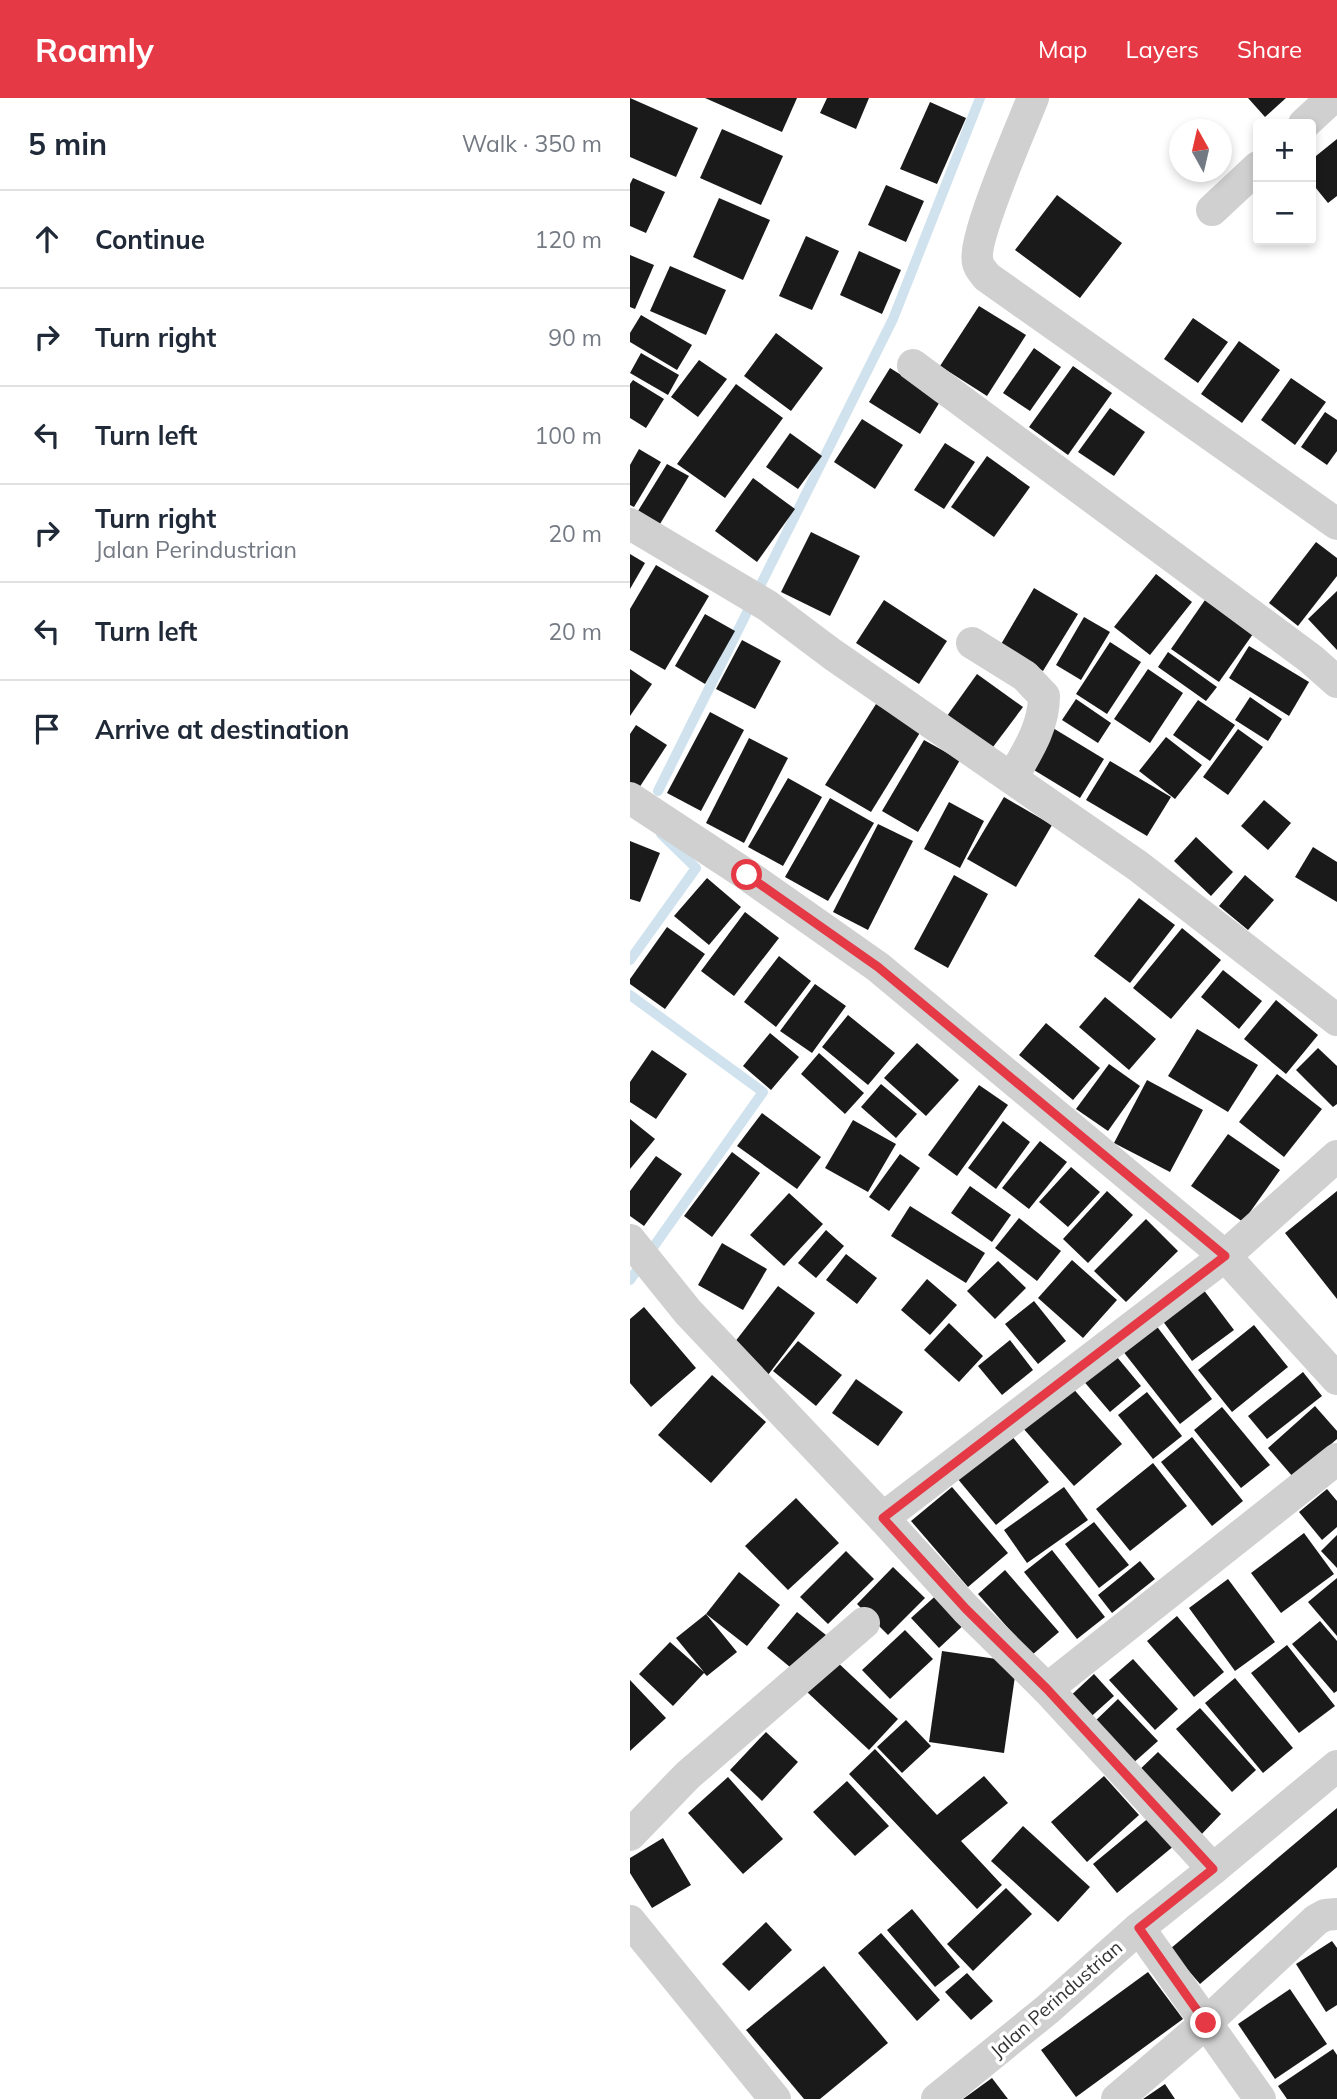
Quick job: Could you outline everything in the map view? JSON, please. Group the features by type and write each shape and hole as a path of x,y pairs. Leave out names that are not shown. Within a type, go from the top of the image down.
{"street":[{"path":"1032,98 991,202 977,250 978,263 987,277 1337,524"},
{"path":"1309,119 1332,98"},
{"path":"1212,210 1253,172"},
{"path":"913,365 1311,659 1337,682"},
{"path":"630,524 756,598 832,654 1138,866 1337,1020"},
{"path":"972,643 1025,676 1044,696 1044,710 1034,739 1012,778"},
{"path":"630,798 747,875 878,967 1225,1256 1337,1379"},
{"path":"883,1518 1225,1256 1337,1156"},
{"path":"632,1241 688,1312 966,1609 1047,1689 1213,1869"},
{"path":"1047,1689 1337,1458"},
{"path":"630,1835 688,1775 863,1623"},
{"name":"Jalan Perindustrian","path":"937,2099 1048,2009 1139,1928 1337,1766"},
{"path":"1117,2099 1206,2023 1316,1920 1325,1915 1337,1914"},
{"path":"630,1921 775,2099"},
{"path":"1139,1928 1260,2099"}],"building":[{"path":"630,98 698,128 676,177 630,157"},
{"path":"705,98 797,98 782,132"},
{"path":"827,98 869,98 856,129 820,113"},
{"path":"1248,98 1286,98 1265,117"},
{"path":"930,102 966,118 937,184 900,169"},
{"path":"722,129 783,156 761,205 700,178"},
{"path":"1337,139 1337,196 1328,203 1316,188 1316,156"},
{"path":"633,178 665,192 646,233 630,226 630,184"},
{"path":"886,185 924,201 906,242 868,225"},
{"path":"1057,195 1122,243 1080,298 1015,250"},
{"path":"719,198 770,220 743,280 693,257"},
{"path":"806,236 839,251 812,310 779,296"},
{"path":"859,251 901,270 882,314 840,295"},
{"path":"630,255 654,265 635,309 630,307"},
{"path":"670,266 726,290 706,335 650,311"},
{"path":"979,306 1026,335 987,396 940,366"},
{"path":"641,315 692,345 677,370 630,342 630,333"},
{"path":"1193,318 1228,342 1198,383 1164,359"},
{"path":"776,333 823,368 791,411 744,376"},
{"path":"1239,341 1280,370 1242,423 1201,394"},
{"path":"1034,348 1061,367 1030,411 1003,393"},
{"path":"641,353 679,375 668,395 630,373"},
{"path":"699,360 727,379 698,417 671,397"},
{"path":"1073,366 1112,393 1068,455 1029,427"},
{"path":"890,368 941,400 920,434 869,402"},
{"path":"1291,378 1326,402 1295,445 1261,420"},
{"path":"633,380 664,399 646,428 630,418 630,384"},
{"path":"736,384 783,418 725,498 677,464"},
{"path":"1110,408 1145,432 1114,476 1078,452"},
{"path":"1325,412 1337,420 1337,451 1327,465 1301,447"},
{"path":"862,419 903,445 875,489 834,462"},
{"path":"790,433 822,456 798,489 766,467"},
{"path":"945,443 975,462 944,509 914,490"},
{"path":"639,449 661,462 634,507 630,505 630,465"},
{"path":"987,456 1030,487 994,537 951,507"},
{"path":"667,464 689,476 660,524 638,511"},
{"path":"753,478 795,509 757,562 715,531"},
{"path":"811,532 860,556 830,616 781,592"},
{"path":"1316,542 1337,558 1337,576 1298,626 1269,603"},
{"path":"630,554 645,563 630,589"},
{"path":"656,565 709,596 665,670 630,650 630,609"},
{"path":"1156,574 1192,602 1150,655 1114,627"},
{"path":"1034,588 1078,614 1043,671 1000,646"},
{"path":"1337,591 1337,650 1308,619"},
{"path":"884,600 947,641 919,684 856,643"},
{"path":"1205,600 1253,634 1219,682 1171,649"},
{"path":"705,614 735,631 705,684 675,666"},
{"path":"1084,617 1110,632 1081,680 1056,665"},
{"path":"742,640 781,661 755,709 716,689"},
{"path":"1110,642 1141,662 1107,714 1076,694"},
{"path":"1249,646 1309,682 1289,716 1229,678"},
{"path":"1168,652 1217,687 1206,701 1158,667"},
{"path":"630,669 652,684 630,716"},
{"path":"1148,669 1183,693 1150,743 1114,719"},
{"path":"977,674 1023,707 987,755 942,723"},
{"path":"1250,697 1282,719 1268,741 1235,720"},
{"path":"1076,699 1111,723 1098,743 1062,720"},
{"path":"1198,700 1235,725 1210,761 1173,735"},
{"path":"876,704 921,731 871,812 825,785"},
{"path":"710,712 744,730 701,811 667,793"},
{"path":"636,725 667,745 639,788 630,782 630,734"},
{"path":"1048,725 1104,759 1080,798 1024,764"},
{"path":"1238,729 1263,747 1228,795 1203,777"},
{"path":"1166,737 1202,765 1175,799 1139,771"},
{"path":"749,738 788,758 744,843 706,823"},
{"path":"924,740 960,760 918,832 882,811"},
{"path":"1110,761 1171,797 1147,836 1086,800"},
{"path":"788,778 822,797 783,866 748,847"},
{"path":"1004,797 1052,825 1016,887 967,859"},
{"path":"830,798 874,823 828,901 785,877"},
{"path":"1264,800 1291,823 1268,850 1241,826"},
{"path":"949,802 984,821 960,868 924,849"},
{"path":"878,824 913,841 868,930 833,912"},
{"path":"1196,837 1233,872 1211,896 1174,861"},
{"path":"630,841 660,853 640,902 630,899"},
{"path":"1313,847 1337,862 1337,902 1295,877"},
{"path":"954,875 988,894 948,968 914,949"},
{"path":"1245,875 1274,900 1248,930 1219,906"},
{"path":"707,878 741,907 709,945 674,916"},
{"path":"1139,898 1175,925 1130,983 1094,956"},
{"path":"745,912 779,938 734,996 701,971"},
{"path":"667,927 705,954 665,1009 630,984 630,979"},
{"path":"1182,928 1221,960 1171,1019 1133,988"},
{"path":"779,956 811,981 776,1027 744,1002"},
{"path":"1223,970 1262,1001 1239,1029 1201,997"},
{"path":"815,984 846,1006 812,1053 780,1031"},
{"path":"1105,997 1156,1039 1129,1070 1079,1027"},
{"path":"1276,1000 1318,1035 1286,1074 1244,1039"},
{"path":"848,1015 895,1053 868,1085 822,1047"},
{"path":"1046,1023 1100,1068 1073,1100 1019,1055"},
{"path":"1197,1029 1258,1065 1228,1112 1168,1076"},
{"path":"770,1033 799,1057 771,1090 743,1066"},
{"path":"917,1043 959,1080 926,1116 884,1078"},
{"path":"1318,1048 1337,1066 1337,1104 1333,1107 1296,1070"},
{"path":"652,1050 687,1074 656,1119 630,1102 630,1082"},
{"path":"819,1053 864,1093 845,1114 801,1074"},
{"path":"1109,1064 1140,1086 1108,1131 1076,1109"},
{"path":"1277,1074 1322,1109 1284,1157 1239,1122"},
{"path":"1147,1080 1203,1110 1170,1172 1114,1143"},
{"path":"881,1084 917,1114 896,1138 861,1107"},
{"path":"979,1085 1008,1105 957,1176 928,1155"},
{"path":"762,1113 821,1157 797,1189 737,1146"},
{"path":"630,1119 655,1139 630,1169"},
{"path":"853,1120 896,1144 868,1192 825,1168"},
{"path":"1003,1121 1030,1142 996,1189 968,1168"},
{"path":"1228,1134 1280,1170 1243,1222 1191,1186"},
{"path":"1040,1141 1067,1162 1029,1209 1002,1188"},
{"path":"732,1152 760,1173 712,1237 684,1216"},
{"path":"900,1154 920,1168 889,1211 869,1197"},
{"path":"656,1156 682,1174 644,1226 630,1216 630,1191"},
{"path":"1071,1167 1100,1192 1068,1227 1039,1202"},
{"path":"970,1186 1011,1215 992,1242 951,1213"},
{"path":"1107,1191 1133,1215 1088,1263 1063,1239"},
{"path":"1337,1191 1337,1299 1285,1233"},
{"path":"789,1193 823,1224 784,1266 750,1235"},
{"path":"910,1206 985,1253 966,1283 891,1236"},
{"path":"1019,1218 1061,1251 1037,1281 995,1248"},
{"path":"1146,1219 1178,1251 1126,1302 1094,1271"},
{"path":"826,1230 844,1246 816,1278 798,1263"},
{"path":"722,1243 767,1269 743,1310 698,1285"},
{"path":"846,1254 877,1278 857,1304 826,1280"},
{"path":"1072,1260 1117,1300 1083,1338 1038,1298"},
{"path":"998,1261 1026,1288 995,1319 967,1291"},
{"path":"927,1279 957,1305 930,1335 901,1310"},
{"path":"778,1286 815,1313 768,1375 731,1347"},
{"path":"1203,1289 1234,1330 1192,1361 1162,1320"},
{"path":"1034,1301 1066,1341 1038,1364 1005,1324"},
{"path":"644,1307 696,1368 651,1407 630,1383 630,1319"},
{"path":"949,1323 983,1356 959,1382 924,1350"},
{"path":"1155,1324 1212,1399 1180,1424 1122,1350"},
{"path":"1254,1325 1288,1367 1232,1412 1198,1370"},
{"path":"1010,1340 1033,1370 1002,1395 978,1366"},
{"path":"798,1341 842,1375 816,1406 773,1371"},
{"path":"1112,1351 1141,1386 1110,1412 1081,1378"},
{"path":"1303,1372 1322,1396 1267,1439 1248,1416"},
{"path":"712,1375 766,1422 711,1483 658,1435"},
{"path":"856,1379 903,1412 878,1446 832,1413"},
{"path":"1070,1385 1122,1444 1074,1486 1022,1427"},
{"path":"1147,1392 1182,1436 1153,1459 1118,1415"},
{"path":"1315,1406 1337,1431 1337,1439 1293,1477 1268,1448"},
{"path":"1222,1407 1270,1465 1241,1488 1194,1430"},
{"path":"1011,1435 1049,1482 996,1525 957,1478"},
{"path":"1192,1437 1243,1501 1212,1526 1161,1462"},
{"path":"1153,1463 1187,1506 1130,1551 1096,1509"},
{"path":"952,1487 1008,1553 968,1587 911,1521"},
{"path":"1064,1487 1088,1520 1027,1563 1004,1530"},
{"path":"1327,1489 1337,1501 1337,1527 1322,1540 1299,1512"},
{"path":"796,1498 839,1543 788,1590 745,1546"},
{"path":"1094,1522 1129,1565 1099,1588 1065,1544"},
{"path":"1304,1533 1334,1574 1281,1613 1251,1573"},
{"path":"1337,1535 1337,1568 1321,1551"},
{"path":"1052,1550 1105,1617 1077,1639 1024,1572"},
{"path":"846,1551 874,1579 828,1624 800,1597"},
{"path":"1140,1561 1155,1579 1112,1613 1098,1595"},
{"path":"893,1567 925,1598 888,1635 857,1604"},
{"path":"1005,1570 1059,1632 1032,1655 978,1594"},
{"path":"739,1572 780,1605 747,1646 706,1614"},
{"path":"1337,1578 1337,1636 1308,1602"},
{"path":"1228,1579 1275,1642 1235,1671 1189,1608"},
{"path":"941,1591 968,1621 939,1648 911,1618"},
{"path":"797,1612 826,1635 796,1672 767,1648"},
{"path":"706,1614 737,1652 707,1676 704,1673 673,1706 639,1674 670,1642 704,1672 676,1638"},
{"path":"1177,1616 1224,1672 1194,1697 1147,1641"},
{"path":"1320,1621 1337,1641 1337,1691 1334,1693 1292,1644"},
{"path":"905,1630 933,1659 890,1699 862,1670"},
{"path":"1287,1645 1335,1706 1299,1733 1251,1673"},
{"path":"942,1651 1017,1662 1004,1753 929,1742"},
{"path":"1133,1659 1178,1709 1155,1730 1109,1680"},
{"path":"835,1660 898,1719 869,1750 806,1691"},
{"path":"1094,1674 1114,1696 1085,1722 1065,1701"},
{"path":"1235,1678 1293,1748 1263,1773 1205,1703"},
{"path":"630,1680 666,1718 630,1751"},
{"path":"1118,1699 1158,1741 1131,1765 1092,1724"},
{"path":"1200,1708 1256,1770 1232,1792 1176,1729"},
{"path":"906,1720 931,1746 902,1773 877,1747"},
{"path":"766,1732 798,1762 762,1801 730,1770"},
{"path":"875,1749 937,1815 984,1776 1008,1803 961,1841 1002,1885 977,1909 849,1774"},
{"path":"1158,1752 1221,1814 1198,1838 1134,1775"},
{"path":"1104,1776 1139,1815 1087,1862 1051,1822"},
{"path":"728,1777 783,1839 743,1874 688,1813"},
{"path":"847,1781 889,1826 855,1856 813,1812"},
{"path":"1337,1808 1337,1867 1200,1984 1170,1949"},
{"path":"1151,1816 1175,1845 1117,1893 1093,1864"},
{"path":"1023,1826 1090,1887 1058,1922 991,1861"},
{"path":"663,1838 691,1885 652,1908 630,1873 630,1858"},
{"path":"1006,1888 1032,1914 973,1971 947,1944"},
{"path":"912,1909 960,1967 935,1987 887,1930"},
{"path":"766,1922 792,1950 749,1991 722,1964"},
{"path":"881,1933 940,2000 917,2021 858,1953"},
{"path":"1332,1941 1337,1948 1337,2005 1326,2012 1296,1964"},
{"path":"824,1966 888,2043 820,2099 804,2099 746,2030"},
{"path":"1148,1972 1183,2019 1076,2097 1041,2050"},
{"path":"967,1973 993,2001 971,2020 945,1992"},
{"path":"1290,1989 1327,2044 1275,2079 1238,2024"},
{"path":"1333,2049 1337,2055 1337,2099 1287,2099 1278,2086"},
{"path":"992,2078 1008,2099 963,2099"},
{"path":"1165,2084 1175,2099 1143,2099"}],"waterway":[{"path":"658,791 893,319 980,98"},
{"path":"630,960 696,868 661,834"},
{"path":"630,995 763,1092 630,1280"}],"route":[{"path":"747,875 878,967 1225,1256 883,1518 966,1609 1047,1689 1213,1869 1139,1928 1206,2023"}]}
